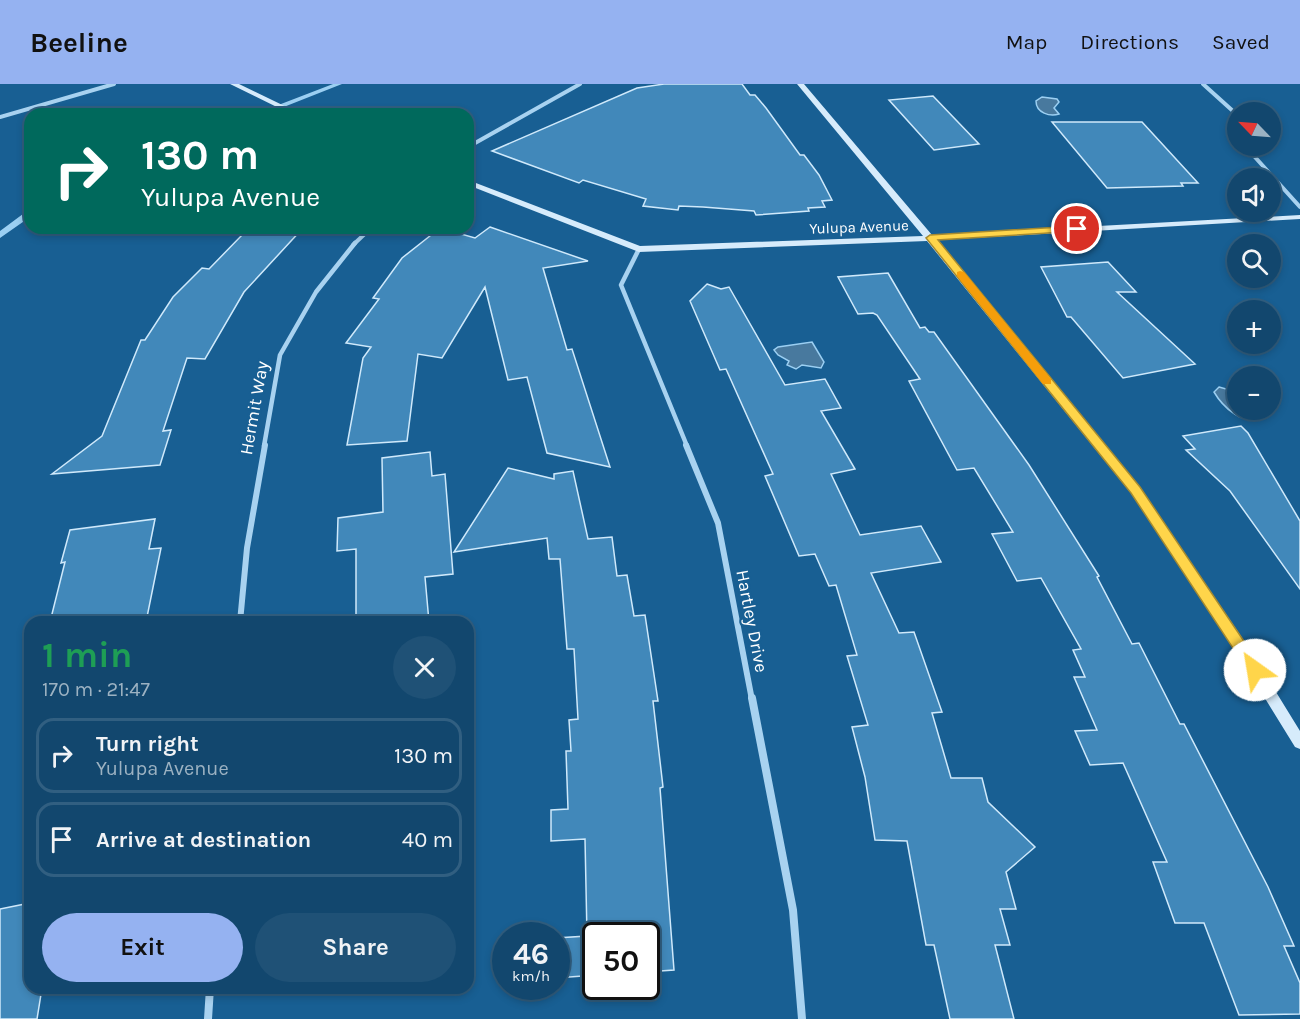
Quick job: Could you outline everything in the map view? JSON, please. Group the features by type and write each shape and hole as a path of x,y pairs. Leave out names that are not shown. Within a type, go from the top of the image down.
{"street":[{"path":"31,108 114,84"},
{"path":"234,84 284,108"},
{"path":"474,144 580,84"},
{"path":"800,84 930,238 1135,490 1244,652 1300,743"},
{"path":"1203,84 1227,106"},
{"path":"0,117 24,110"},
{"path":"1252,156 1300,207"},
{"name":"Yulupa Avenue","path":"474,184 639,249 930,238 1300,217"},
{"name":"Hermit Way","path":"241,616 247,548 280,355 316,292 365,234"},
{"name":"Hartley Drive","path":"639,249 621,285 718,523 793,910 802,1019"},
{"path":"208,1019 210,994"}],"water":[{"path":"1042,97 1057,99 1059,102 1054,108 1059,114 1052,115 1038,109 1036,101"},
{"path":"812,342 824,362 821,368 802,365 796,369 787,365 789,361 774,350 778,347"},
{"path":"1219,387 1227,389 1227,408 1222,403 1214,392"}],"building":[{"path":"664,84 742,84 750,95 755,95 766,108 800,155 804,155 819,175 832,200 822,201 825,207 808,208 809,211 756,215 754,211 679,206 678,210 643,206 646,199 583,180 579,183 492,151 637,88"},
{"path":"933,96 979,144 934,150 889,100"},
{"path":"1052,122 1142,122 1198,183 1181,183 1183,186 1107,188"},
{"path":"490,227 588,261 543,268 567,350 572,349 610,467 547,453 527,377 508,380 485,287 442,358 418,354 407,441 347,445 363,358 371,347 346,343 379,299 373,298 402,258 432,234 461,234 475,238"},
{"path":"243,234 297,234 244,292 205,359 187,358 163,431 171,430 160,465 52,474 102,436 141,340 145,340 173,297 202,268 209,269"},
{"path":"1108,262 1136,292 1117,292 1195,364 1123,378 1071,317 1067,317 1041,267"},
{"path":"888,273 920,328 925,327 929,332 934,332 1029,465 1099,576 1097,577 1132,644 1139,643 1180,724 1184,724 1268,887 1294,946 1284,946 1300,983 1300,1014 1239,1015 1204,923 1175,923 1153,862 1167,862 1123,763 1090,765 1075,731 1097,730 1074,677 1085,677 1073,650 1081,649 1041,578 1017,581 992,534 1013,532 974,468 957,470 909,381 920,379 877,315 858,314 838,277"},
{"path":"707,284 721,289 729,287 785,385 825,379 841,408 821,411 855,469 831,474 860,535 921,526 941,562 871,573 899,633 914,632 942,712 932,713 951,778 982,778 988,802 1035,847 1006,872 1016,909 1000,909 1010,945 995,945 1014,1019 950,1019 934,945 926,945 907,841 875,840 865,777 852,727 868,725 847,656 857,655 836,585 829,586 815,554 799,556 765,476 773,474 726,369 720,370 690,301"},
{"path":"1241,426 1248,433 1300,521 1300,589 1230,491 1186,450 1195,449 1183,436"},
{"path":"430,452 432,476 445,474 453,574 425,577 428,616 356,616 356,549 337,551 338,518 383,512 382,458"},
{"path":"508,468 554,479 554,474 573,471 588,539 612,537 617,576 627,575 634,616 645,615 658,701 653,701 663,787 660,788 674,970 660,971 660,922 587,922 585,839 551,841 551,810 568,809 566,751 571,751 569,720 578,719 574,649 567,649 560,559 549,559 547,538 454,552"},
{"path":"155,519 149,549 161,548 147,616 52,616 65,562 61,563 70,530"},
{"path":"24,904 24,994 41,994 37,1019 0,1019 0,909"},
{"path":"582,936 582,976 570,977 570,937"}],"waterway":[{"path":"275,108 339,84"},
{"path":"0,235 24,217"}],"slow traffic":[{"path":"960,274 1047,381"}],"route":[{"path":"1077,229 930,238 1135,490 1255,670"}]}
